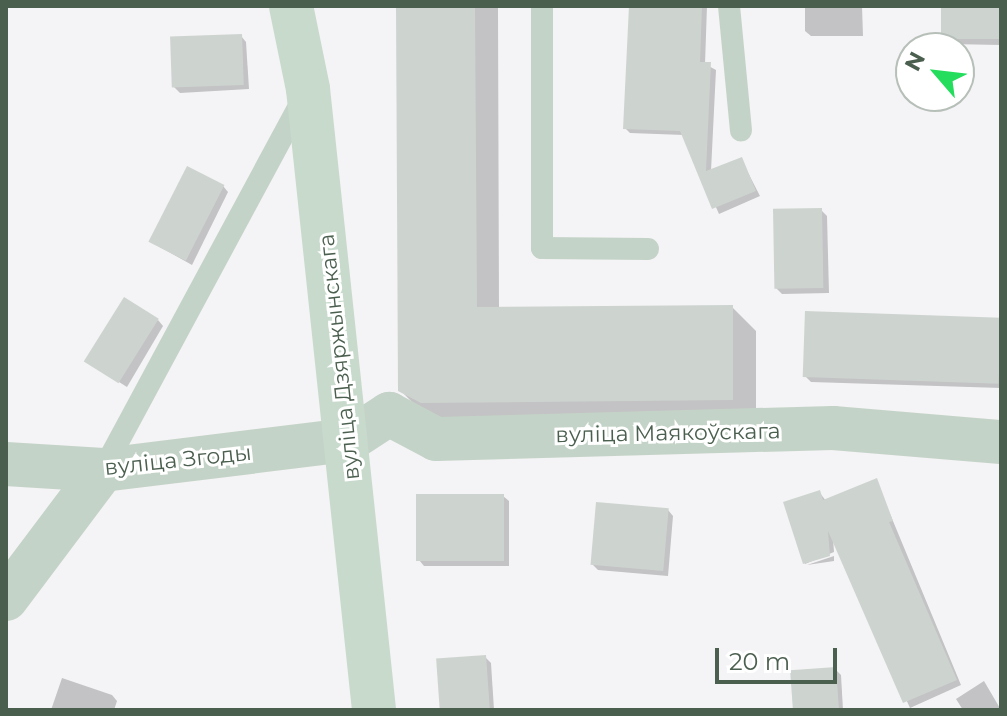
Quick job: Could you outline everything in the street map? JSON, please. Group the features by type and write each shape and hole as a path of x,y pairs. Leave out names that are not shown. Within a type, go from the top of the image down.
{"street":[{"name":"вуліца Дзяржынскага","path":"291,6 308,89 349,440 374,710"},
{"name":"вуліца Маякоўскага","path":"349,440 389,414 436,439 833,428 1001,442"},
{"name":"вуліца Згоды","path":"6,464 103,470 349,440"},
{"path":"6,599 103,470"}],"lane":[{"path":"542,6 542,248 648,249"},
{"path":"729,6 741,130"},
{"path":"103,470 308,89"}],"building":[{"path":"396,6 475,6 477,307 733,305 733,400 421,403 398,391"},
{"path":"629,6 702,6 700,62 711,62 706,171 742,157 756,191 712,209 680,131 623,129"},
{"path":"941,6 1000,6 1000,39 975,39 975,32 941,32"},
{"path":"242,34 244,85 172,87 170,37"},
{"path":"187,166 224,185 186,261 148,242"},
{"path":"822,208 823,288 774,289 773,209"},
{"path":"124,297 159,319 118,383 84,361"},
{"path":"805,311 1001,318 999,384 803,377"},
{"path":"877,478 893,521 889,522 957,680 903,703 828,531 830,556 803,564 783,502 820,490 823,500"},
{"path":"416,494 504,494 504,561 416,561"},
{"path":"596,502 669,508 663,571 591,565"},
{"path":"486,655 490,710 440,710 436,658"},
{"path":"836,667 839,710 793,710 790,670"}]}
